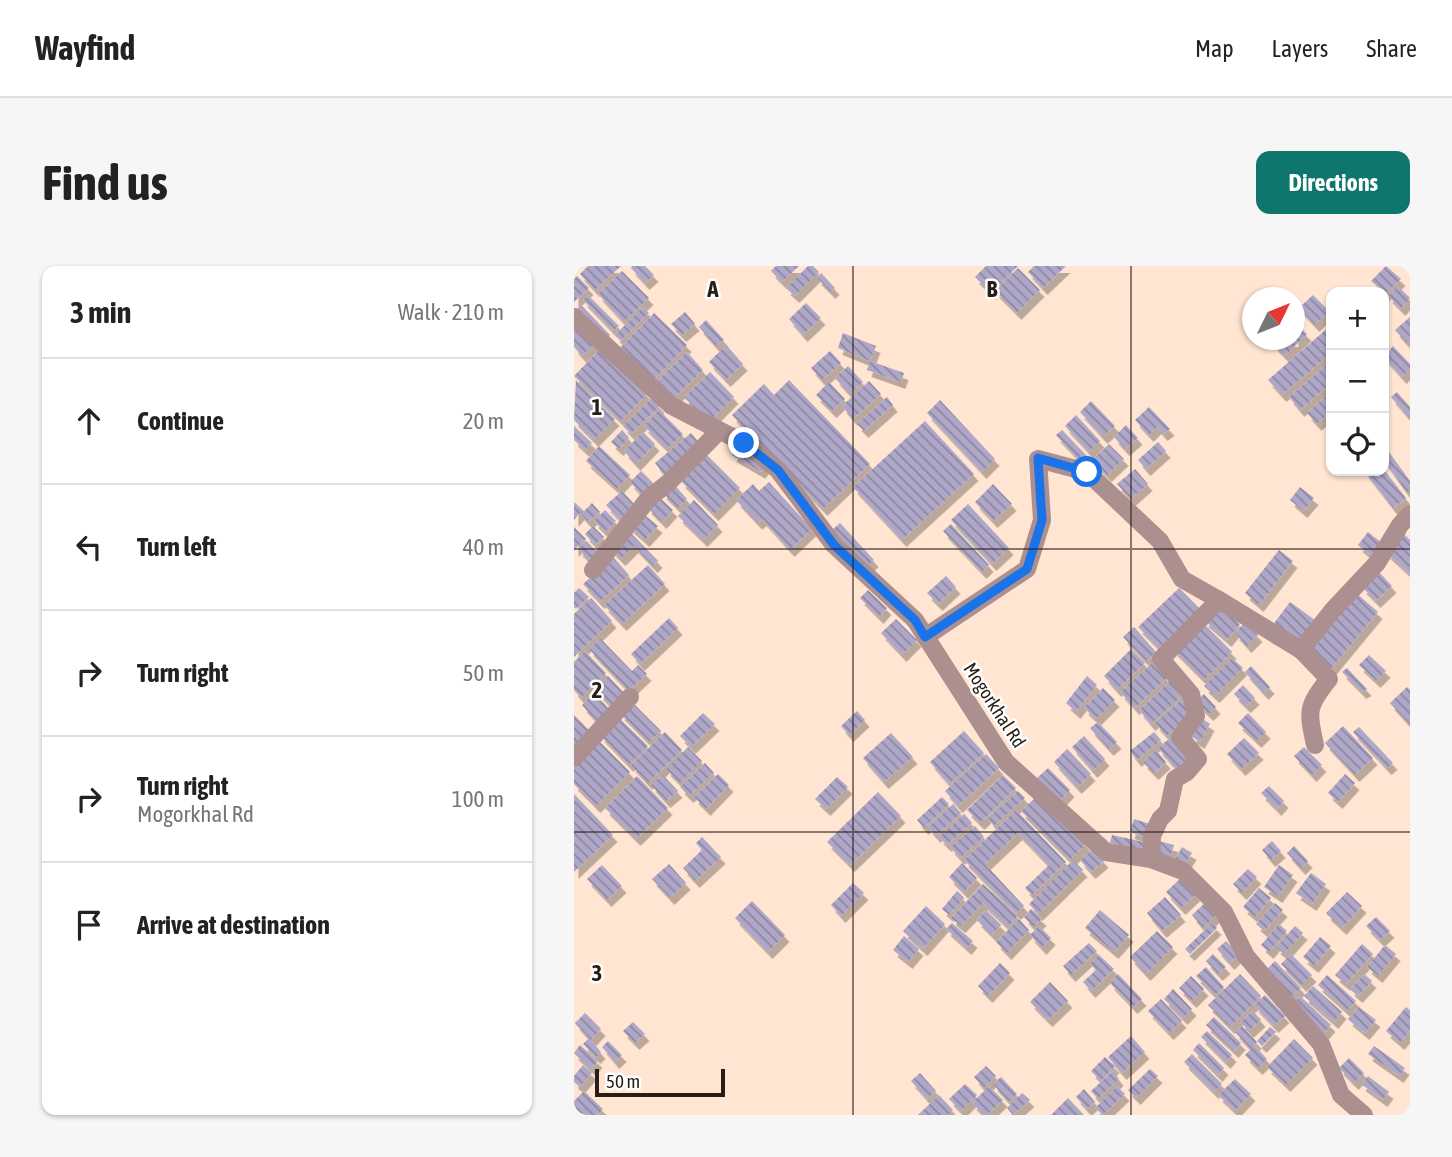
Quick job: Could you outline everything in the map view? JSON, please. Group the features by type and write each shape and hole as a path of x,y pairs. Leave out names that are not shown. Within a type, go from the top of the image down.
{"street":[{"name":"Mogorkhal Rd","path":"574,317 672,406 744,443 778,470 834,545 915,620 1006,762 1106,852 1151,859 1183,871 1224,912 1246,956 1321,1044 1341,1095 1364,1115"},
{"path":"593,569 648,499 668,483 719,431"},
{"path":"925,637 1027,569 1042,520 1038,458 1087,472 1160,541 1182,579 1301,650 1329,679 1315,695 1309,713 1315,745"},
{"path":"1301,650 1332,611 1377,563 1400,525 1410,514"},
{"path":"1151,859 1152,836 1160,819 1168,811 1175,779 1187,772 1198,758 1180,737 1196,716 1191,694 1161,659 1219,600"},
{"path":"574,758 630,697"}],"building":[{"path":"588,266 621,266 595,290 580,274"},
{"path":"632,266 645,266 654,275 645,283"},
{"path":"776,266 799,266 782,282 771,271"},
{"path":"808,266 813,266 819,272 795,296 786,288"},
{"path":"986,266 1018,266 991,293 975,277"},
{"path":"1034,266 1066,266 1043,288 1028,272"},
{"path":"1386,266 1401,279 1389,290 1389,287 1378,287 1371,281"},
{"path":"1018,268 1040,290 1017,313 995,291"},
{"path":"622,271 649,298 624,322 598,294"},
{"path":"821,273 835,288 831,292 817,278"},
{"path":"577,276 589,288 574,302 574,279"},
{"path":"1398,286 1410,298 1401,309 1389,295"},
{"path":"588,295 619,326 613,331 583,300"},
{"path":"1313,295 1326,308 1326,314 1315,325 1305,314 1305,302"},
{"path":"806,303 821,318 803,335 789,319"},
{"path":"581,305 610,335 605,340 576,310"},
{"path":"643,307 649,313 621,341 615,335"},
{"path":"685,312 695,324 682,335 671,324"},
{"path":"654,313 687,345 652,382 618,350"},
{"path":"1410,317 1410,340 1407,343 1395,330"},
{"path":"706,320 724,340 716,346 699,327"},
{"path":"574,325 594,344 582,356 574,347"},
{"path":"1326,329 1326,357 1282,395 1268,380"},
{"path":"843,333 876,346 870,361 838,348"},
{"path":"726,345 743,364 726,380 709,362"},
{"path":"1393,346 1410,364 1410,369 1402,377 1389,363 1389,351"},
{"path":"601,348 647,394 621,421 574,376"},
{"path":"1279,350 1291,350 1285,356"},
{"path":"830,351 841,363 822,380 811,368"},
{"path":"687,352 703,370 674,398 657,381"},
{"path":"870,361 904,373 901,382 867,370"},
{"path":"1326,365 1326,387 1300,410 1289,397"},
{"path":"848,366 863,382 850,394 835,378"},
{"path":"710,372 734,397 709,422 684,397"},
{"path":"576,380 615,419 594,440 574,420"},
{"path":"789,380 870,464 823,509 732,415 764,384 774,395"},
{"path":"869,381 881,394 853,419 842,406"},
{"path":"829,382 845,399 832,411 816,395"},
{"path":"1397,392 1410,407 1410,419 1391,397"},
{"path":"1326,396 1326,416 1317,424 1307,413"},
{"path":"887,397 893,405 864,431 857,424"},
{"path":"652,398 660,406 631,434 623,426"},
{"path":"940,400 995,459 982,472 927,413"},
{"path":"1091,401 1115,426 1103,437 1080,412"},
{"path":"1149,407 1170,429 1163,434 1157,427 1149,435 1135,420"},
{"path":"659,410 683,434 667,449 644,426"},
{"path":"1076,415 1100,441 1089,452 1065,426"},
{"path":"925,421 974,474 902,540 853,487"},
{"path":"1126,425 1138,438 1125,449 1114,437"},
{"path":"574,426 592,443 585,450 574,440"},
{"path":"622,430 629,438 619,449 611,442"},
{"path":"1062,430 1087,456 1081,462 1056,435"},
{"path":"643,432 655,444 636,464 624,451"},
{"path":"691,433 703,447 667,478 655,463"},
{"path":"1158,442 1166,451 1146,469 1138,460"},
{"path":"1109,444 1124,459 1107,475 1092,460"},
{"path":"599,446 630,475 617,489 586,461"},
{"path":"737,447 766,464 761,472 732,455"},
{"path":"1389,452 1410,481 1410,490 1407,493 1389,468"},
{"path":"707,455 740,488 714,514 681,481"},
{"path":"1135,469 1148,484 1131,499 1117,484"},
{"path":"641,471 657,487 645,498 630,482"},
{"path":"1368,476 1389,476 1406,498 1393,508"},
{"path":"672,482 687,499 678,508 662,492"},
{"path":"769,482 812,529 790,550 762,519 758,523 736,500 753,484 759,491"},
{"path":"993,484 1012,504 993,521 975,502"},
{"path":"1300,487 1314,498 1303,511 1290,500"},
{"path":"622,491 637,507 621,521 606,505"},
{"path":"658,496 673,510 662,522 647,507"},
{"path":"694,500 718,525 703,540 678,516"},
{"path":"574,502 584,511 592,503 600,512 588,522 580,513 574,520"},
{"path":"968,504 1009,548 992,564 951,520"},
{"path":"605,510 616,521 605,532 594,521"},
{"path":"641,512 658,526 645,540 629,526"},
{"path":"840,523 874,560 866,568 831,531"},
{"path":"951,524 989,565 982,572 943,531"},
{"path":"593,526 604,537 595,545 585,534"},
{"path":"574,527 586,539 574,550"},
{"path":"628,530 658,561 653,566 634,546 621,559 611,549"},
{"path":"1368,532 1382,543 1371,556 1358,545"},
{"path":"1403,533 1410,540 1410,574 1386,552"},
{"path":"586,541 601,556 593,564 578,549"},
{"path":"1279,550 1293,561 1259,605 1245,593"},
{"path":"613,557 629,575 600,602 583,584"},
{"path":"648,565 665,584 622,624 604,605"},
{"path":"1378,571 1392,586 1376,601 1362,587"},
{"path":"946,576 956,587 938,604 927,593"},
{"path":"579,588 589,597 576,609 574,593"},
{"path":"1179,588 1202,611 1161,650 1138,627"},
{"path":"868,590 887,608 879,617 860,598"},
{"path":"1355,592 1378,612 1331,669 1307,650"},
{"path":"591,598 612,621 574,657 574,614"},
{"path":"1290,602 1315,620 1297,644 1272,626"},
{"path":"1218,605 1240,624 1227,640 1204,620"},
{"path":"669,618 678,628 640,664 631,654"},
{"path":"896,619 917,640 902,655 881,633"},
{"path":"1201,621 1232,652 1204,680 1173,649"},
{"path":"1245,622 1258,635 1247,646 1235,633"},
{"path":"1134,627 1156,652 1146,661 1123,637"},
{"path":"600,638 632,671 638,665 647,674 629,691 589,649"},
{"path":"1131,649 1145,663 1117,690 1104,676"},
{"path":"585,651 606,673 581,698 574,690 574,662"},
{"path":"1369,655 1386,671 1376,681 1359,665"},
{"path":"1232,658 1243,668 1215,696 1204,686"},
{"path":"1152,663 1167,678 1135,708 1120,692"},
{"path":"1251,666 1270,687 1264,693 1245,672"},
{"path":"1347,668 1367,689 1362,692 1342,672"},
{"path":"608,676 626,695 613,708 595,689"},
{"path":"1087,676 1097,685 1076,712 1066,703"},
{"path":"1171,680 1184,694 1151,724 1139,710"},
{"path":"1243,685 1255,698 1246,706 1234,694"},
{"path":"1407,687 1410,690 1410,725 1390,703"},
{"path":"1103,688 1115,700 1096,719 1084,708"},
{"path":"594,693 613,713 600,725 582,705"},
{"path":"1204,694 1216,707 1209,714 1196,702"},
{"path":"1181,700 1192,712 1167,736 1155,723"},
{"path":"631,701 661,731 649,742 620,713"},
{"path":"857,711 865,720 849,735 841,726"},
{"path":"703,713 715,724 691,747 680,736"},
{"path":"1248,713 1266,732 1257,741 1238,723"},
{"path":"574,715 591,732 574,748"},
{"path":"618,717 648,746 629,765 600,735"},
{"path":"1201,718 1210,724 1200,742 1191,736"},
{"path":"1098,722 1117,742 1109,749 1090,728"},
{"path":"1343,726 1373,758 1355,775 1325,743"},
{"path":"1359,727 1393,763 1387,768 1353,732"},
{"path":"964,731 984,753 949,784 930,762"},
{"path":"665,732 682,750 648,783 631,765"},
{"path":"1154,732 1161,740 1137,760 1130,751"},
{"path":"891,733 913,757 884,782 863,758"},
{"path":"1084,736 1105,759 1093,771 1072,747"},
{"path":"1171,737 1192,761 1179,772 1158,748"},
{"path":"1244,738 1259,753 1241,769 1227,754"},
{"path":"598,740 630,772 596,806 574,784 574,764"},
{"path":"688,747 702,761 680,783 666,769"},
{"path":"1304,747 1322,765 1312,775 1294,756"},
{"path":"1067,749 1091,774 1077,787 1054,762"},
{"path":"1156,750 1166,762 1154,773 1143,762"},
{"path":"986,754 999,768 958,806 945,791"},
{"path":"705,763 714,773 689,796 680,787"},
{"path":"1048,768 1070,790 1059,802 1036,779"},
{"path":"662,774 678,791 666,801 651,785"},
{"path":"718,774 729,785 706,809 694,797"},
{"path":"1345,774 1355,783 1338,802 1328,793"},
{"path":"1003,775 1016,788 980,823 967,810"},
{"path":"637,776 668,808 636,839 605,808"},
{"path":"837,777 848,787 826,809 815,799"},
{"path":"1269,786 1284,801 1277,809 1261,793"},
{"path":"1018,791 1025,798 994,826 988,818"},
{"path":"878,792 901,816 850,865 827,842"},
{"path":"574,794 613,835 574,872"},
{"path":"1037,796 1086,844 1070,860 1021,811"},
{"path":"942,797 949,804 924,828 917,820"},
{"path":"953,804 961,813 936,836 928,827"},
{"path":"1016,810 1066,862 1032,895 1025,888 1049,865 1018,833 985,864 1024,906 1016,913 964,860"},
{"path":"964,814 972,823 947,845 939,837"},
{"path":"1134,819 1150,824 1146,837 1130,832"},
{"path":"975,826 984,837 960,858 950,847"},
{"path":"1112,835 1144,842 1142,851 1110,843"},
{"path":"702,837 721,857 695,881 683,868 702,850 696,843"},
{"path":"1159,841 1174,845 1170,858 1155,854"},
{"path":"1272,841 1281,851 1271,860 1262,850"},
{"path":"1294,846 1308,861 1301,868 1287,853"},
{"path":"1182,847 1192,853 1184,866 1174,861"},
{"path":"1093,849 1104,861 1091,872 1080,860"},
{"path":"1073,860 1083,870 1038,914 1029,904"},
{"path":"962,863 977,878 964,892 949,877"},
{"path":"669,864 686,883 670,898 652,879"},
{"path":"602,865 622,886 607,900 587,879"},
{"path":"1279,865 1293,875 1278,896 1264,887"},
{"path":"1248,869 1257,877 1242,893 1233,884"},
{"path":"1311,873 1326,884 1312,904 1296,893"},
{"path":"1181,878 1196,894 1181,908 1166,892"},
{"path":"853,883 864,893 841,916 831,905"},
{"path":"983,884 1018,916 1008,927 983,903 961,926 951,918"},
{"path":"1259,888 1271,898 1255,917 1243,907"},
{"path":"957,891 964,898 949,915 942,909"},
{"path":"1347,892 1362,906 1342,928 1326,913"},
{"path":"1165,897 1181,915 1162,931 1147,913"},
{"path":"752,901 785,935 768,952 735,918"},
{"path":"1207,901 1218,913 1203,928 1192,915"},
{"path":"1275,903 1283,910 1264,931 1256,924"},
{"path":"926,906 945,924 923,949 903,931"},
{"path":"1031,909 1042,919 1034,927 1024,917"},
{"path":"986,910 1001,925 992,935 977,920"},
{"path":"1100,910 1129,935 1114,952 1085,928"},
{"path":"1376,917 1390,931 1380,940 1366,926"},
{"path":"1019,919 1029,930 1007,953 996,942"},
{"path":"952,923 973,941 967,948 946,929"},
{"path":"1212,923 1217,928 1190,954 1185,949"},
{"path":"1279,924 1287,931 1269,952 1261,945"},
{"path":"1039,926 1051,938 1042,948 1030,935"},
{"path":"1295,926 1303,933 1284,954 1276,947"},
{"path":"1157,931 1173,947 1146,974 1130,957"},
{"path":"904,936 919,949 908,962 893,950"},
{"path":"1320,937 1331,946 1314,966 1303,957"},
{"path":"1226,941 1239,954 1230,963 1217,949"},
{"path":"1089,943 1097,951 1071,975 1063,966"},
{"path":"1362,944 1373,954 1346,984 1335,975"},
{"path":"1385,945 1396,954 1378,976 1367,967"},
{"path":"1213,954 1226,967 1218,974 1206,961"},
{"path":"1291,954 1312,975 1302,985 1281,964"},
{"path":"1099,955 1114,969 1091,991 1083,982 1096,970 1090,964"},
{"path":"1275,961 1301,988 1288,1000 1262,974"},
{"path":"1000,963 1010,973 988,996 978,986"},
{"path":"1206,967 1224,987 1215,995 1196,976"},
{"path":"1118,974 1142,999 1133,1007 1110,983"},
{"path":"1240,974 1261,996 1230,1027 1208,1005"},
{"path":"1364,974 1372,981 1358,996 1350,989"},
{"path":"1327,975 1356,1001 1347,1011 1318,985"},
{"path":"1191,976 1204,989 1192,1001 1179,988"},
{"path":"1050,982 1068,1001 1048,1020 1030,1002"},
{"path":"1313,986 1342,1012 1334,1022 1304,996"},
{"path":"1173,989 1192,1009 1183,1018 1164,999"},
{"path":"1265,995 1285,1016 1274,1026 1254,1005"},
{"path":"1300,996 1331,1025 1322,1035 1291,1006"},
{"path":"1161,999 1182,1021 1169,1033 1148,1011"},
{"path":"1359,1007 1376,1020 1365,1033 1348,1019"},
{"path":"1406,1007 1410,1010 1410,1031 1400,1043 1386,1031"},
{"path":"1253,1011 1261,1020 1249,1031 1240,1022"},
{"path":"585,1013 601,1029 591,1040 575,1023"},
{"path":"1214,1017 1241,1043 1234,1051 1206,1025"},
{"path":"633,1022 645,1034 635,1043 623,1031"},
{"path":"1242,1026 1257,1042 1254,1045 1267,1059 1258,1068 1245,1055 1251,1049 1235,1032"},
{"path":"1270,1027 1276,1032 1262,1046 1257,1041"},
{"path":"1207,1031 1232,1055 1226,1062 1201,1037"},
{"path":"1131,1036 1145,1052 1122,1073 1108,1057"},
{"path":"589,1038 601,1052 596,1057 583,1044"},
{"path":"1294,1039 1313,1058 1286,1085 1267,1067"},
{"path":"608,1041 622,1055 615,1062 602,1047"},
{"path":"1199,1043 1224,1068 1218,1075 1193,1050"},
{"path":"580,1045 598,1061 591,1069 574,1053"},
{"path":"1374,1046 1405,1068 1399,1076 1368,1054"},
{"path":"1192,1054 1222,1084 1214,1092 1184,1062"},
{"path":"1105,1057 1115,1066 1101,1081 1091,1071"},
{"path":"1349,1058 1364,1073 1354,1083 1339,1068"},
{"path":"583,1065 592,1073 580,1087 574,1082 574,1076"},
{"path":"986,1066 996,1076 984,1088 974,1077"},
{"path":"1150,1069 1158,1076 1136,1098 1128,1090"},
{"path":"1113,1071 1119,1079 1098,1099 1091,1091"},
{"path":"920,1073 936,1091 927,1099 911,1081"},
{"path":"1368,1076 1389,1092 1383,1100 1361,1084"},
{"path":"1001,1077 1017,1094 1009,1102 993,1084"},
{"path":"1235,1079 1251,1094 1235,1111 1218,1095"},
{"path":"965,1084 977,1095 961,1111 949,1099"},
{"path":"989,1086 1003,1100 984,1115 972,1103"},
{"path":"1117,1086 1125,1094 1103,1115 1095,1108"},
{"path":"1084,1089 1095,1102 1087,1109 1076,1097"},
{"path":"584,1091 603,1109 598,1115 574,1115 574,1101"},
{"path":"1022,1093 1030,1100 1013,1115 1007,1108"},
{"path":"939,1095 953,1110 948,1115 918,1115"},
{"path":"1068,1098 1084,1115 1051,1115"}],"route":[{"path":"744,443 778,470 834,545 915,620 925,637 1027,569 1042,520 1038,458 1087,472"}]}
